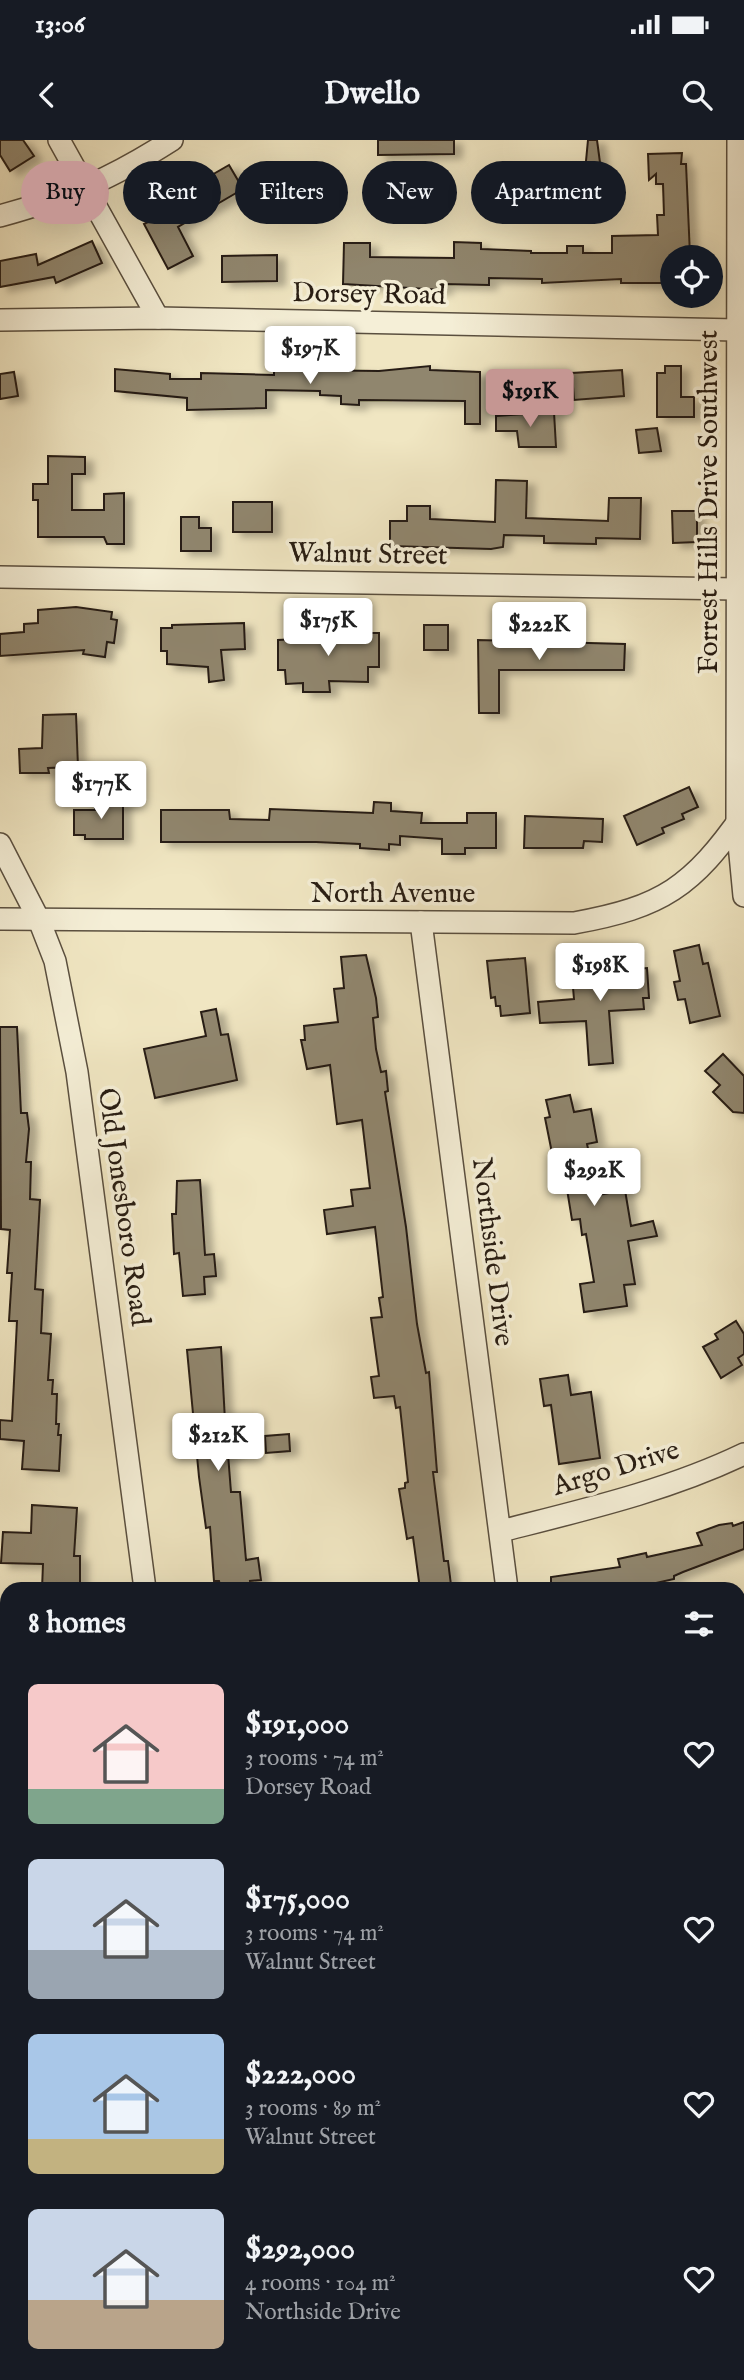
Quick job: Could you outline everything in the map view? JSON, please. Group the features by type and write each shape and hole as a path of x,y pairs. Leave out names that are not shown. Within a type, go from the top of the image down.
{"street":[{"path":"59,140 71,161"},
{"path":"109,178 172,140"},
{"name":"Forrest Hills Drive Southwest","path":"738,140 736,589 744,896"},
{"path":"0,216 21,209"},
{"path":"106,224 158,318"},
{"name":"Dorsey Road","path":"0,320 158,318 737,330"},
{"name":"Walnut Street","path":"0,577 736,589"},
{"name":"North Avenue","path":"0,919 574,923 624,914 658,900 686,881 710,858 741,818"},
{"name":"Old Jonesboro Road","path":"0,844 39,920 55,961 78,1072 144,1582"},
{"name":"Northside Drive","path":"421,922 506,1582"},
{"name":"Argo Drive","path":"500,1531 637,1496 744,1454"}],"building":[{"path":"0,140 23,140 34,156 21,161 21,164 10,171 0,155"},
{"path":"378,140 454,140 454,154 378,155"},
{"path":"588,140 597,140 600,161 586,161"},
{"path":"682,153 681,164 686,164 690,245 660,245 660,283 621,283 621,279 542,283 542,279 489,278 489,285 444,284 444,290 343,284 344,243 370,243 370,257 454,258 454,242 481,243 481,249 531,253 567,253 567,246 583,246 583,253 612,253 612,236 658,235 657,215 664,215 663,184 656,184 656,174 649,180 648,154"},
{"path":"229,165 235,175 235,194 221,202 221,170"},
{"path":"144,224 183,224 178,227 193,256 168,269"},
{"path":"92,241 102,263 56,283 54,277 0,287 0,261 36,254 38,265"},
{"path":"277,255 277,281 222,282 222,256"},
{"path":"274,351 302,352 302,370 379,371 430,366 430,370 480,372 480,424 465,424 465,401 359,400 359,405 341,404 341,396 320,395 320,391 266,390 266,408 187,410 187,398 115,391 115,369 170,374 170,379 201,379 201,373 274,375"},
{"path":"665,366 681,366 681,397 694,397 694,417 657,417 657,373 665,373"},
{"path":"622,370 624,396 574,400 572,373"},
{"path":"14,372 18,396 0,399 0,374"},
{"path":"554,412 556,447 519,447 517,431 496,431 496,416"},
{"path":"657,428 661,451 639,453 636,430"},
{"path":"48,456 85,457 85,474 72,474 72,510 104,510 104,494 124,493 124,544 107,544 104,537 38,537 38,500 33,500 33,484 48,484"},
{"path":"496,480 527,481 526,518 608,521 609,498 641,498 640,539 596,538 596,544 544,543 544,536 504,535 503,547 491,549 390,546 390,521 407,521 407,506 430,506 430,519 495,522"},
{"path":"233,502 272,502 272,532 233,532"},
{"path":"672,511 697,511 697,542 673,543"},
{"path":"181,517 199,517 199,528 211,528 211,551 181,551"},
{"path":"76,607 112,612 111,619 117,620 114,643 107,642 105,657 83,654 84,650 0,656 0,634 24,632 24,624 38,623 38,610"},
{"path":"244,623 245,649 221,650 224,680 209,682 208,667 167,664 167,651 161,651 161,628 172,628 172,625"},
{"path":"424,625 448,625 448,650 424,650"},
{"path":"319,627 319,633 379,633 379,667 368,667 368,682 329,681 330,692 303,692 303,683 286,684 285,670 278,670 278,640 298,639 298,628"},
{"path":"478,640 625,644 624,670 499,670 499,713 479,713"},
{"path":"76,714 78,767 48,768 49,773 20,773 19,749 42,748 43,715"},
{"path":"689,787 698,807 682,814 684,819 662,828 664,833 637,845 624,816"},
{"path":"95,799 123,799 123,839 85,839 85,835 74,835 74,810 95,810"},
{"path":"374,802 391,803 391,811 422,813 421,823 467,823 467,813 496,813 496,848 465,848 465,854 442,854 442,839 400,836 400,845 389,844 389,850 360,848 360,844 316,842 161,842 161,810 229,810 230,819 269,820 270,809 373,813"},
{"path":"525,816 603,819 602,842 584,841 583,848 524,848"},
{"path":"699,945 703,964 708,963 720,1016 690,1023 685,999 678,1000 674,982 680,981 674,951"},
{"path":"366,955 376,998 378,1017 373,1018 376,1049 381,1072 386,1071 388,1091 385,1092 406,1227 417,1324 426,1373 429,1372 437,1472 433,1472 444,1561 448,1561 451,1582 419,1582 413,1537 407,1539 399,1489 405,1488 405,1483 408,1482 400,1407 396,1408 394,1396 374,1398 371,1377 379,1376 371,1318 382,1317 379,1298 383,1297 375,1227 327,1234 324,1210 353,1206 351,1190 370,1188 362,1120 337,1124 330,1065 307,1069 301,1040 305,1040 304,1026 338,1022 334,989 344,988 341,957"},
{"path":"525,958 530,1013 501,1016 495,997 491,998 487,961"},
{"path":"636,961 636,969 647,968 649,998 643,998 644,1009 609,1011 613,1063 589,1065 586,1021 540,1023 538,1002 574,999 572,976 577,976 577,967"},
{"path":"216,1009 221,1035 228,1034 237,1080 155,1098 144,1049 206,1036 201,1012"},
{"path":"0,1027 17,1027 21,1113 27,1113 29,1129 26,1162 31,1162 30,1199 40,1200 35,1289 43,1290 41,1333 51,1334 48,1380 53,1380 52,1394 57,1394 56,1424 59,1424 58,1435 61,1435 59,1471 22,1469 24,1441 0,1439 0,1420 12,1421 17,1321 9,1321 12,1273 7,1273 10,1230 1,1229"},
{"path":"723,1054 744,1076 744,1113 733,1112 713,1092 720,1085 705,1071"},
{"path":"570,1095 574,1112 591,1109 597,1142 587,1144 598,1195 625,1190 631,1226 653,1221 657,1236 628,1241 635,1284 624,1285 627,1306 584,1312 580,1284 594,1282 586,1234 582,1235 580,1219 572,1220 565,1177 562,1178 557,1157 553,1158 545,1118 550,1117 546,1100"},
{"path":"200,1180 205,1255 214,1254 216,1276 204,1277 205,1294 183,1296 179,1253 174,1254 172,1214 176,1214 177,1181"},
{"path":"736,1321 744,1334 744,1354 738,1358 742,1365 721,1378 703,1347 718,1339 715,1334"},
{"path":"221,1347 226,1439 235,1438 236,1453 228,1454 231,1492 240,1492 246,1560 258,1558 261,1580 214,1581 210,1527 206,1528 199,1477 187,1350"},
{"path":"568,1375 571,1395 591,1392 600,1458 559,1464 551,1405 544,1406 540,1379"},
{"path":"289,1434 290,1451 266,1453 265,1436"},
{"path":"32,1505 77,1508 74,1556 80,1556 80,1582 42,1582 43,1564 1,1563 3,1532 31,1533"},
{"path":"744,1522 744,1549 683,1572 674,1576 674,1579 660,1582 551,1582 551,1577 620,1567 618,1559 646,1553 647,1557 702,1545 697,1533 719,1525 732,1523 733,1526"}]}
